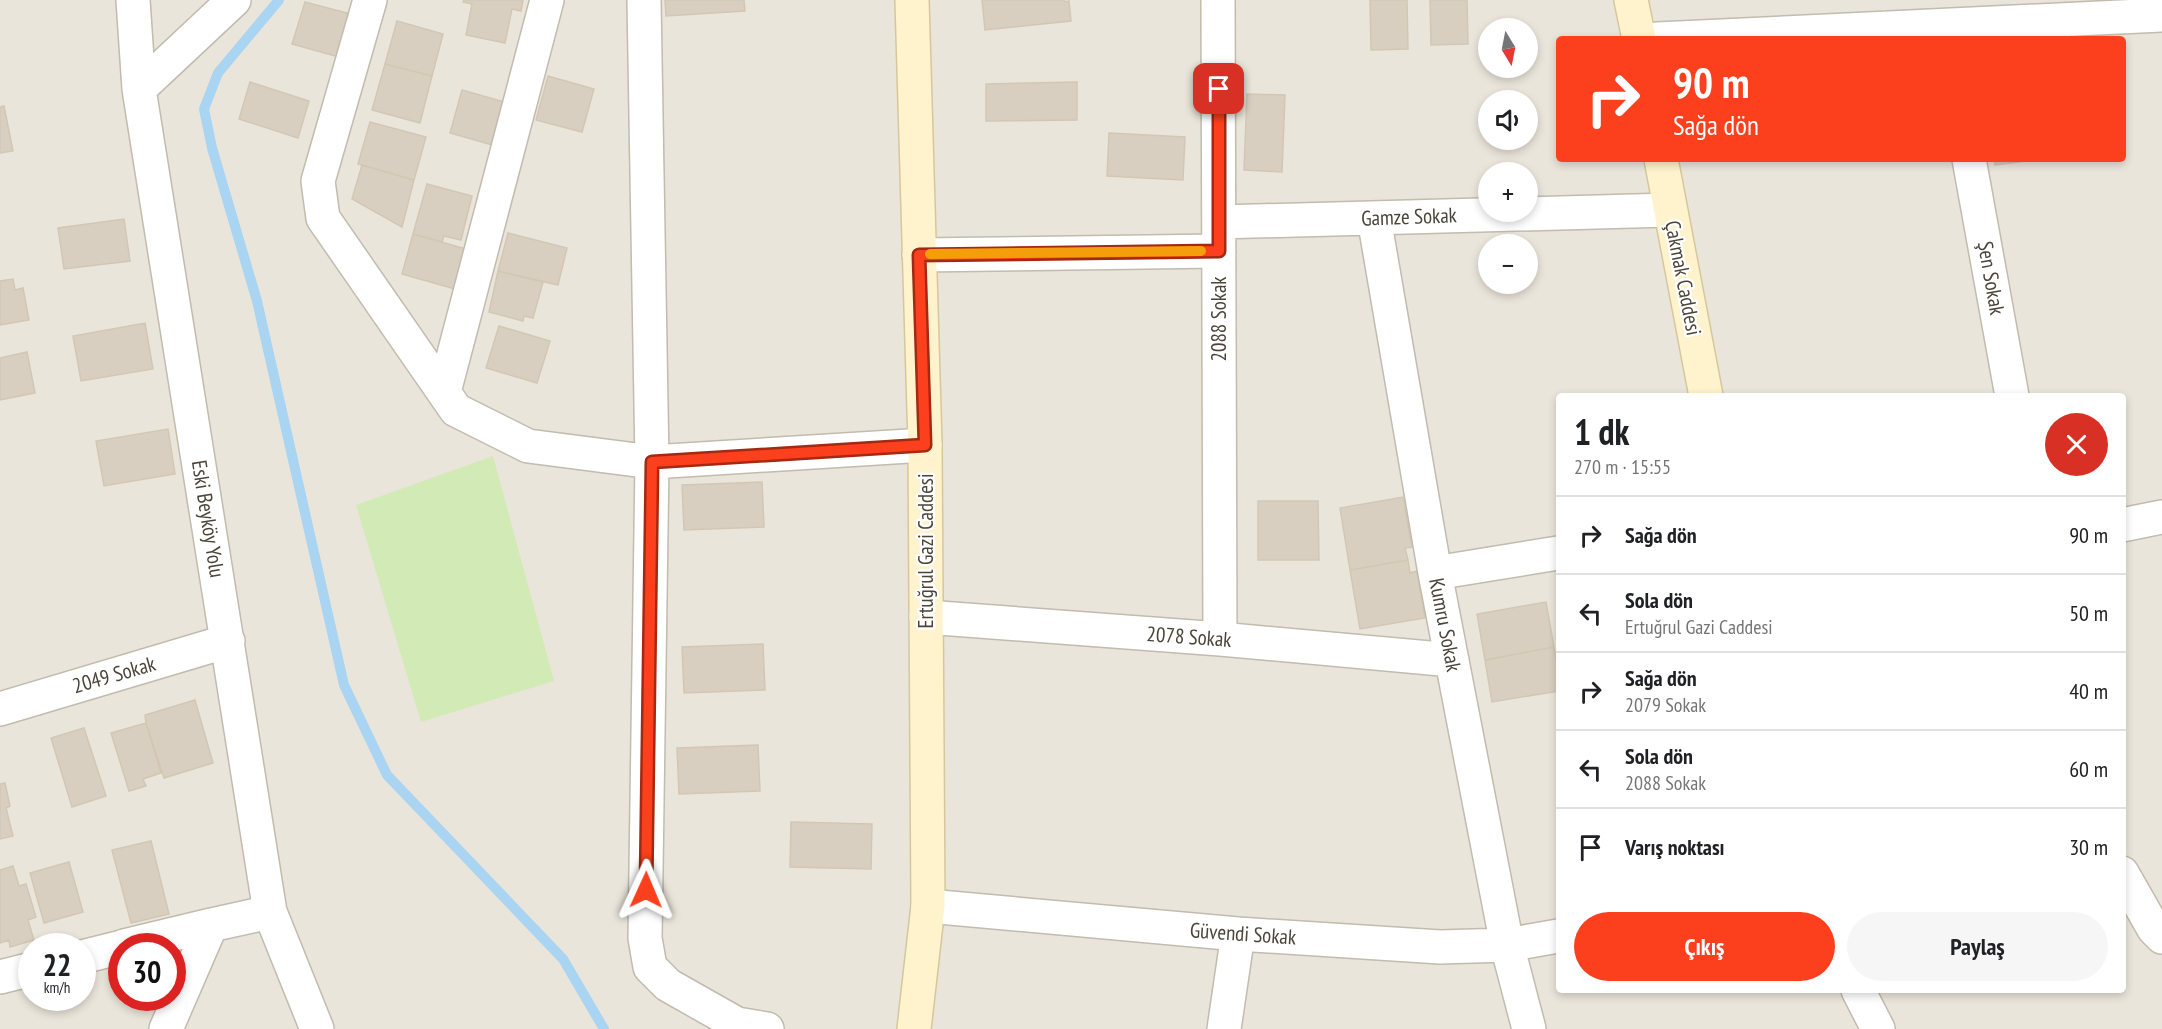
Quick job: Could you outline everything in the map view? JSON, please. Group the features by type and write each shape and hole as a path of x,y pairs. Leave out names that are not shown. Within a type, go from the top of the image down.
{"main road":[{"name":"Ertuğrul Gazi Caddesi","path":"912,0 925,445 928,906 914,1029"},
{"path":"1631,0 1638,36"},
{"name":"Çakmak Caddesi","path":"1662,162 1705,393"}],"street":[{"name":"Eski Beyköy Yolu","path":"133,0 139,89 270,912 317,1029"},
{"path":"139,89 234,0"},
{"path":"370,0 318,181 323,218 456,410 528,446 652,462 925,445"},
{"path":"444,392 547,0"},
{"path":"644,0 652,462 645,938 650,967 668,985 737,1024 767,1029"},
{"name":"2088 Sokak","path":"1218,0 1220,639"},
{"path":"1781,36 1946,32 2046,10 2162,15"},
{"name":"Şen Sokak","path":"1971,162 2012,393"},
{"name":"Gamze Sokak","path":"919,255 1219,236 1374,218 1670,210"},
{"name":"Kumru Sokak","path":"1374,218 1435,573 1507,945 1529,1029"},
{"path":"2126,524 2162,517"},
{"path":"1435,573 1556,553"},
{"name":"2078 Sokak","path":"926,617 1220,639 1452,660"},
{"name":"2049 Sokak","path":"0,706 228,641"},
{"path":"2126,880 2154,929 2162,937"},
{"name":"Güvendi Sokak","path":"928,906 1238,934 1440,947 1507,945 1556,936"},
{"path":"179,933 270,912"},
{"path":"166,1029 211,925"},
{"path":"1224,1029 1238,934"},
{"path":"0,977 18,972"},
{"path":"1860,993 1878,1029"}],"shaded area":[{"path":"0,0 2162,0 2162,1029 0,1029"}],"green space":[{"path":"493,456 554,681 421,722 356,505"}],"building":[{"path":"464,0 523,0 521,11 512,9 505,43 466,35 472,4 463,2"},
{"path":"665,0 744,0 745,11 666,16"},
{"path":"982,0 1069,1 1071,21 985,30"},
{"path":"1370,0 1407,0 1408,49 1371,50"},
{"path":"1430,0 1467,0 1468,44 1431,45"},
{"path":"305,2 351,14 339,57 292,44"},
{"path":"397,21 443,34 432,76 385,64"},
{"path":"385,64 432,76 420,123 372,110"},
{"path":"548,76 594,89 582,132 536,120"},
{"path":"250,82 309,101 298,138 239,119"},
{"path":"1077,82 1077,120 986,121 986,84"},
{"path":"462,90 508,103 496,146 450,133"},
{"path":"1247,94 1285,95 1282,172 1244,170"},
{"path":"4,106 13,151 0,153 0,107"},
{"path":"370,122 426,137 414,180 358,164"},
{"path":"1109,133 1185,137 1183,180 1107,176"},
{"path":"1994,162 2018,162 1995,165"},
{"path":"362,165 414,180 402,227 352,199"},
{"path":"427,184 472,196 461,240 444,236 442,242 413,234"},
{"path":"124,219 130,261 64,269 58,228"},
{"path":"508,233 567,248 558,285 498,271"},
{"path":"413,234 466,249 455,289 402,274"},
{"path":"498,271 543,282 533,318 524,316 523,321 489,312"},
{"path":"13,279 15,290 23,288 29,320 0,325 0,281"},
{"path":"145,323 153,369 81,381 73,336"},
{"path":"499,326 550,341 537,383 486,368"},
{"path":"27,352 35,393 0,400 0,358"},
{"path":"168,429 175,474 104,486 96,441"},
{"path":"762,482 764,527 684,530 682,485"},
{"path":"1403,497 1412,547 1405,548 1408,560 1350,570 1340,508"},
{"path":"1258,501 1318,501 1319,560 1258,560"},
{"path":"1408,560 1410,573 1417,571 1425,618 1360,629 1350,570"},
{"path":"1546,602 1554,647 1485,660 1477,614"},
{"path":"763,644 765,690 684,693 682,647"},
{"path":"1554,647 1556,691 1492,702 1485,660"},
{"path":"195,700 213,763 164,778 145,715"},
{"path":"146,723 161,773 143,779 146,786 129,791 111,733"},
{"path":"84,728 106,796 72,807 51,738"},
{"path":"758,745 760,791 679,794 677,748"},
{"path":"5,783 10,806 6,808 13,836 0,839 0,784"},
{"path":"791,822 872,824 871,869 790,867"},
{"path":"151,841 169,914 131,923 112,850"},
{"path":"69,862 83,912 44,923 30,873"},
{"path":"13,866 19,886 26,884 36,917 28,920 32,933 18,933 18,945 10,947 9,940 0,943 0,870"}],"waterway":[{"path":"279,0 218,73 204,109 212,148 257,301 344,685 387,775 563,959 604,1029"}],"slow traffic":[{"path":"930,254 1201,251"}],"route":[{"path":"646,890 652,462 925,445 919,255 1219,251 1219,89"}]}
